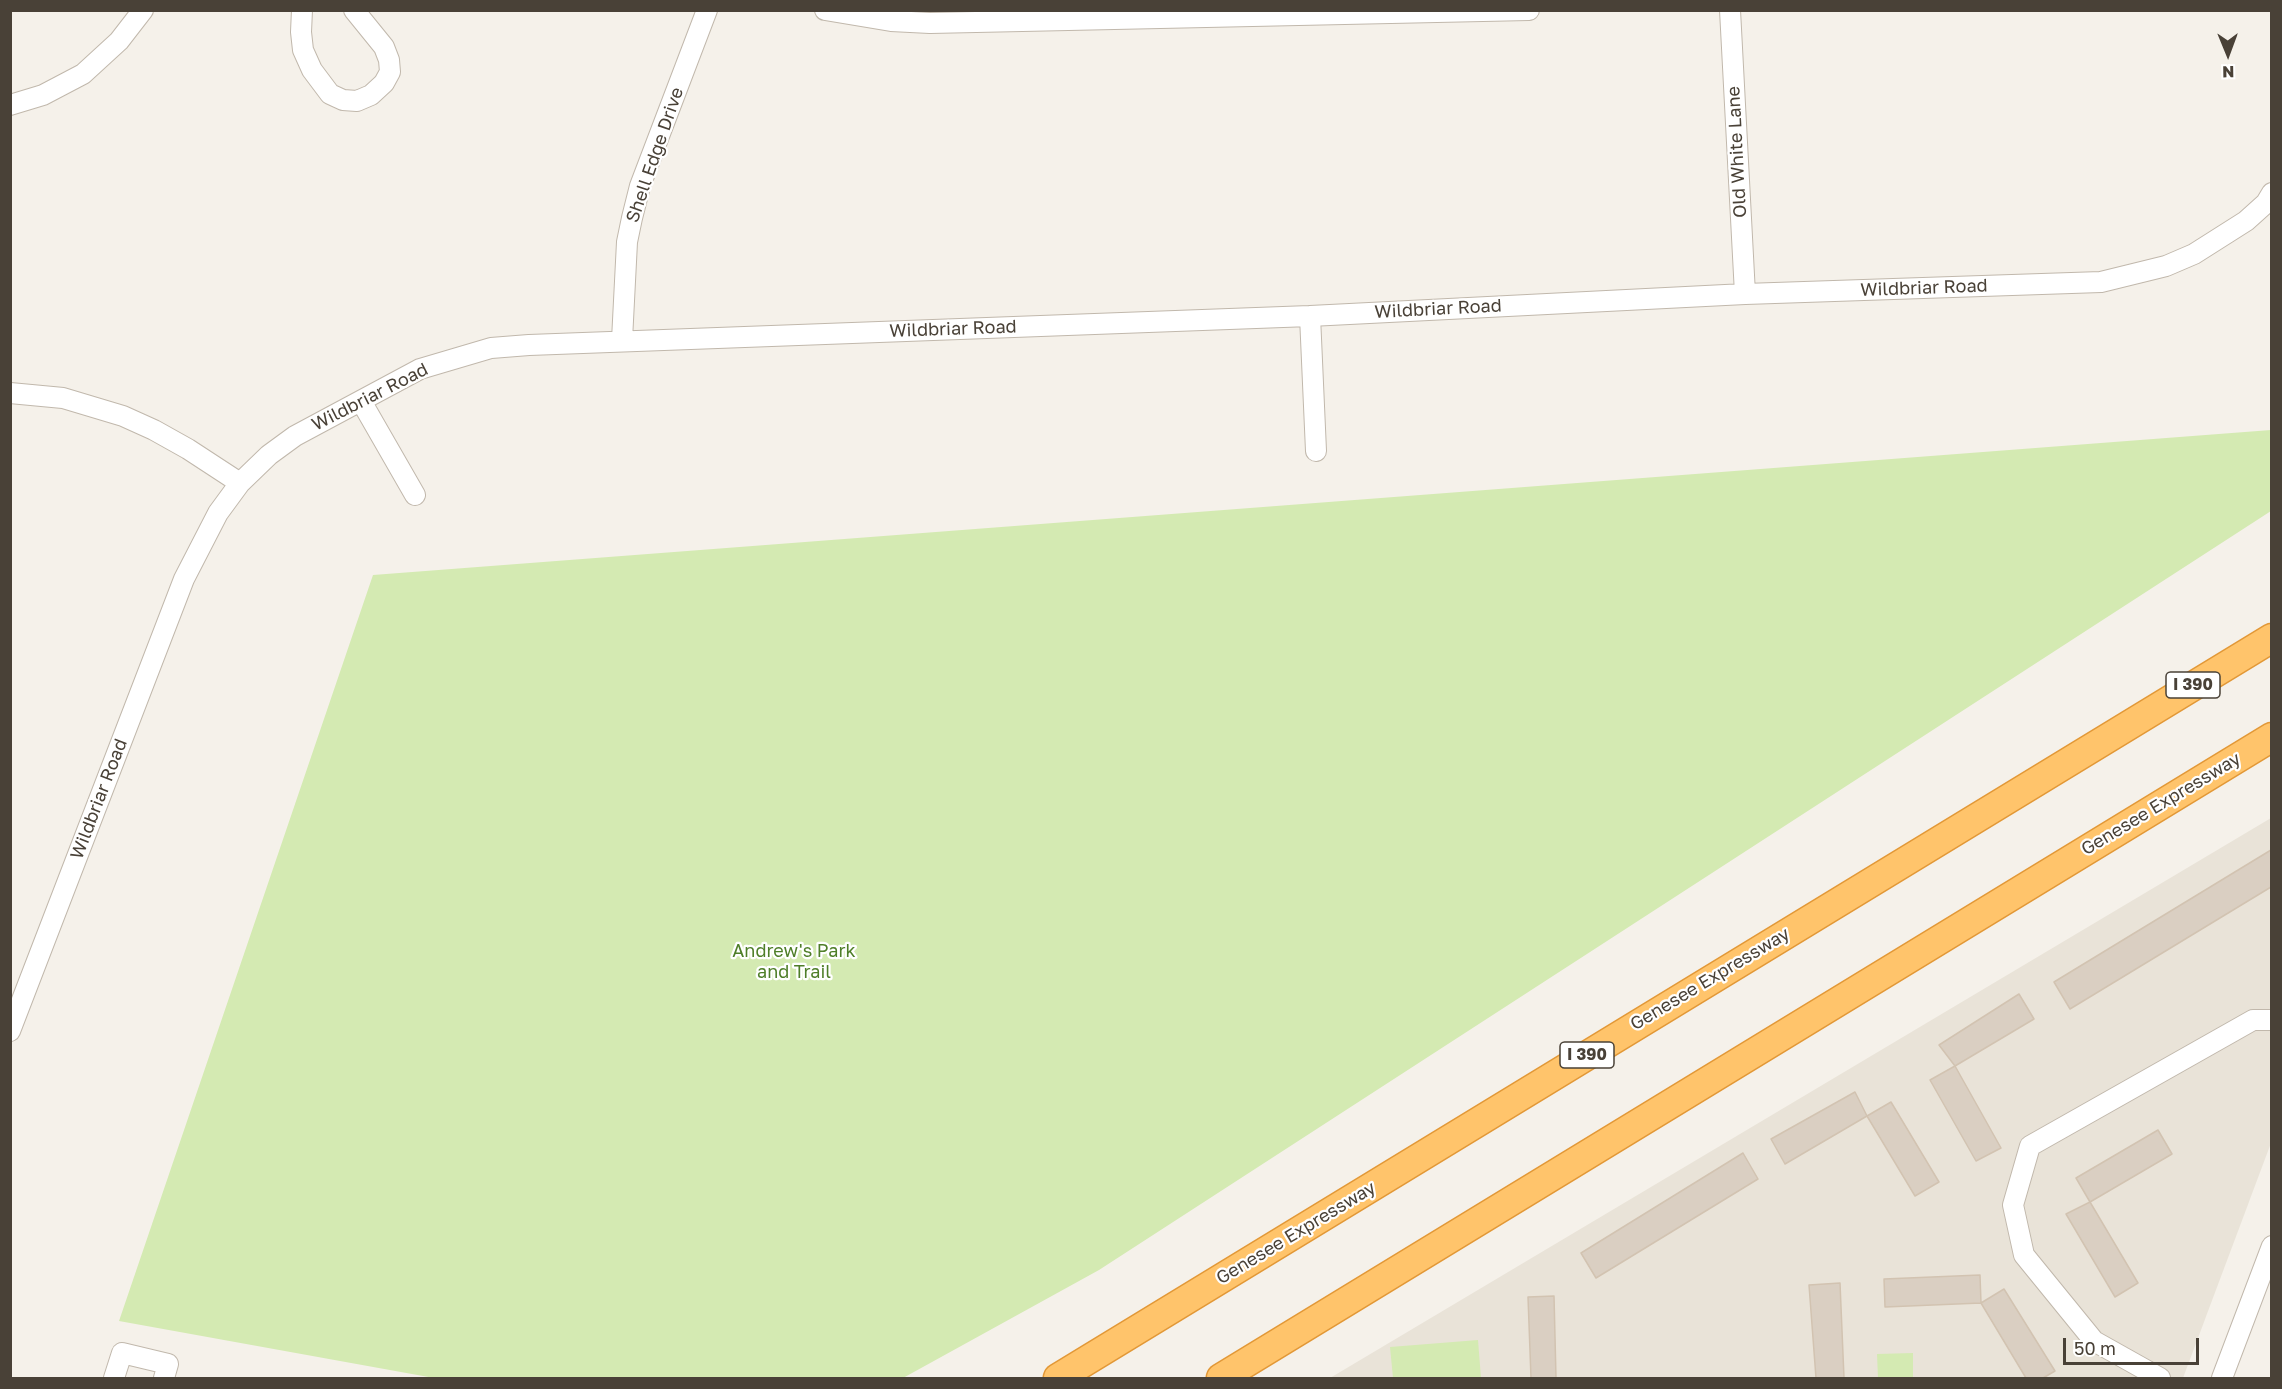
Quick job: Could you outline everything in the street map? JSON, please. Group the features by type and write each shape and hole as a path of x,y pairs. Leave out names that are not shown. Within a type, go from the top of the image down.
{"highway":[{"path":"2115,732 2271,625"},
{"name":"Genesee Expressway","path":"1058,1378 2271,638"},
{"name":"Genesee Expressway","path":"1221,1378 2271,737"}],"street":[{"path":"10,105 43,95 83,74 119,41 142,10"},
{"path":"302,10 303,50 312,70 330,94 343,100 357,101 371,95 384,83 390,72 384,47 354,10"},
{"name":"Shell Edge Drive","path":"622,340 627,242 640,186 707,10"},
{"path":"825,10 891,21 930,23 1529,10"},
{"name":"Old White Lane","path":"1730,10 1745,294"},
{"name":"Wildbriar Road","path":"10,1031 184,579 218,513 240,483 295,436 420,369 491,348 622,340 1310,316 1745,294 2102,282 2166,266 2194,254 2246,221 2270,201"},
{"path":"1310,316 1316,452"},
{"path":"10,393 63,398 123,416 188,449 240,483"},
{"path":"361,401 415,495"},
{"path":"2160,1378 2094,1341 2024,1255 2013,1205 2030,1146 2253,1020 2271,1020"},
{"path":"2222,1378 2271,1246"},
{"path":"114,1378 122,1353 168,1364 164,1378"}],"shaded area":[{"path":"2271,818 2271,1143 2183,1378 1330,1378"}],"green space":[{"name":"Andrew's Park and Trail","path":"2271,430 2271,511 1099,1270 903,1378 434,1378 119,1321 373,575"},
{"path":"1478,1340 1481,1378 1393,1378 1390,1347"},
{"path":"1913,1353 1913,1378 1878,1378 1877,1354"}],"building":[{"path":"2271,850 2271,887 2070,1009 2054,982"},
{"path":"2019,994 2034,1019 1955,1066 1939,1045"},
{"path":"1955,1066 2001,1148 1976,1161 1930,1080"},
{"path":"1855,1092 1867,1116 1785,1164 1771,1139"},
{"path":"1891,1102 1939,1182 1915,1196 1867,1116"},
{"path":"2158,1130 2172,1154 2090,1202 2076,1178"},
{"path":"1743,1153 1758,1179 1596,1278 1581,1253"},
{"path":"2090,1202 2138,1283 2115,1297 2066,1214"},
{"path":"1980,1275 1981,1303 1885,1307 1884,1279"},
{"path":"1840,1283 1844,1378 1816,1378 1809,1285"},
{"path":"2004,1289 2055,1371 2043,1378 2026,1378 1981,1303"},
{"path":"1554,1296 1556,1378 1531,1378 1528,1297"}]}
